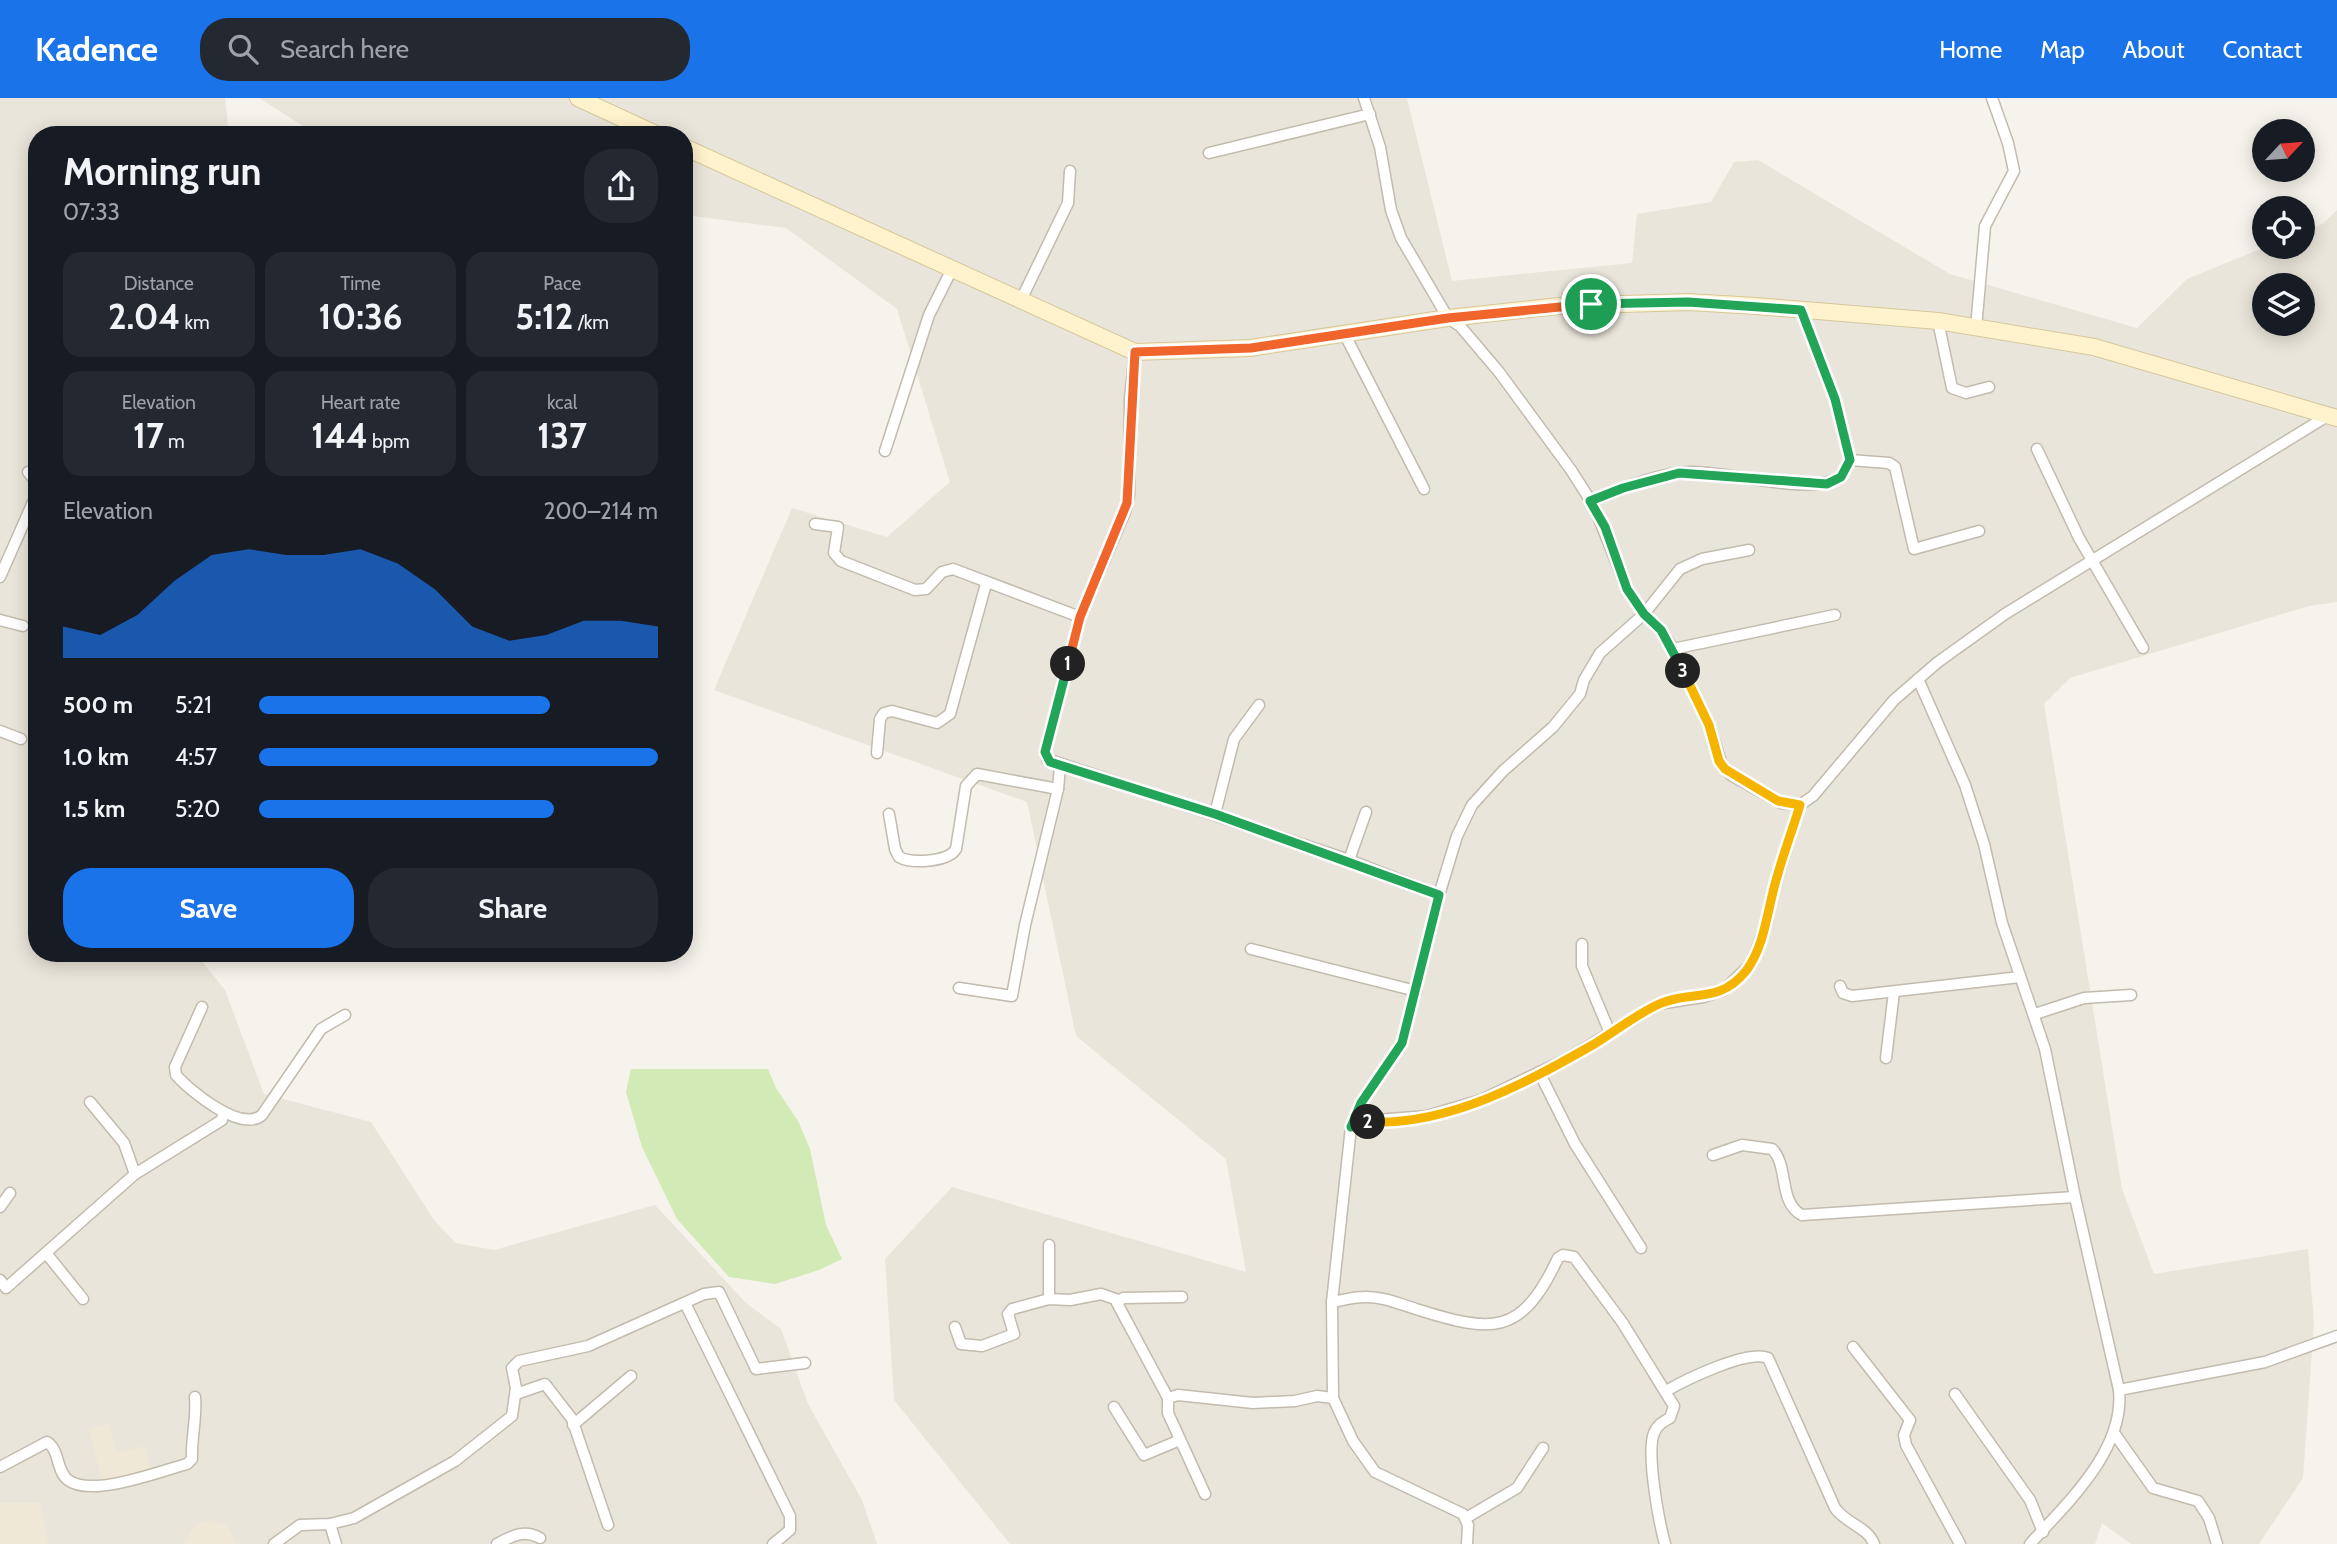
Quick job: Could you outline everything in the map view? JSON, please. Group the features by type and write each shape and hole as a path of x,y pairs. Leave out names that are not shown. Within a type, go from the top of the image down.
{"street":[{"path":"578,98 639,126"},
{"path":"1364,98 1380,147 1396,225 1448,318 1460,326 1491,362 1590,501 1605,527 1627,589 1673,649 1709,725 1719,761 1725,769 1778,801 1800,805"},
{"path":"1976,328 1985,226 2014,171 2008,143 1992,98"},
{"path":"1209,153 1370,114"},
{"path":"693,151 1020,302 1116,341 1135,352 1251,348 1448,318 1570,305 1643,302 1801,310 1938,321 2094,346 2333,416"},
{"path":"1020,302 1068,203 1070,171"},
{"path":"885,451 929,315 952,269"},
{"path":"1590,501 1623,488 1679,473 1827,484 1841,477 1850,460 1835,399 1801,310"},
{"path":"1938,321 1952,388 1966,393 1989,387"},
{"path":"1344,333 1424,489"},
{"path":"1135,352 1130,399 1129,495 1125,512 1080,617 1045,752 1050,762 1215,814 1349,860 1439,895"},
{"path":"1351,1127 1364,1121 1388,1122 1445,1112 1489,1097 1610,1034 1658,1004 1703,997 1724,990 1744,972 1766,925 1771,898 1800,805 1813,796 1894,700 2005,614 2333,416"},
{"path":"2037,449 2065,512 2143,648"},
{"path":"1850,460 1889,463 1895,467 1914,549 1979,531"},
{"path":"0,577 28,513"},
{"path":"815,524 838,527 834,553 841,561 915,590 926,589 948,569 1080,617"},
{"path":"1467,1544 1466,1518 1457,1509 1402,1487 1375,1472 1353,1441 1333,1398 1332,1302 1351,1127 1361,1103 1402,1043 1439,895 1457,836 1472,805 1503,771 1553,727 1580,694 1584,680 1600,653 1644,614 1680,569 1689,563 1748,550"},
{"path":"877,753 880,719 884,713 892,711 937,723 950,714 986,584"},
{"path":"1673,649 1835,615"},
{"path":"0,620 23,626"},
{"path":"1918,679 1954,757 1978,823 2002,923 2035,1014 2053,1083 2075,1197 2119,1390 2120,1412 2114,1433 2099,1460 2043,1532 2030,1544"},
{"path":"1215,814 1234,739 1259,705"},
{"path":"0,731 21,739"},
{"path":"959,988 1012,996 1025,925 1059,789 1060,767 1057,763"},
{"path":"889,814 899,857 908,860 944,858 956,849 966,786 977,774 1059,789"},
{"path":"1349,860 1366,812"},
{"path":"1582,944 1581,966 1610,1034"},
{"path":"1251,949 1416,992"},
{"path":"1839,986 1846,995 1852,996 2020,977"},
{"path":"1886,1058 1894,992"},
{"path":"2035,1014 2084,998 2131,995"},
{"path":"202,1007 175,1067 176,1075 223,1114 258,1119 321,1029 345,1015"},
{"path":"1539,1072 1575,1144 1641,1248"},
{"path":"90,1102 124,1143 135,1174"},
{"path":"0,1280 6,1288 135,1174 222,1119 223,1114"},
{"path":"1713,1154 1737,1146 1772,1149 1779,1160 1789,1198 1797,1213 1802,1215 2075,1197"},
{"path":"0,1207 10,1193"},
{"path":"1049,1245 1049,1299"},
{"path":"46,1253 83,1299"},
{"path":"1332,1302 1365,1297 1457,1322 1474,1325 1499,1322 1530,1308 1558,1258 1570,1255 1586,1270 1666,1391 1674,1411 1670,1418 1659,1424 1653,1435 1650,1455 1665,1544"},
{"path":"274,1544 300,1525 330,1524 354,1518 455,1461 512,1416 516,1394 512,1368 519,1361 588,1346 704,1294 719,1292 756,1370 804,1363"},
{"path":"955,1327 963,1345 978,1347 1014,1334 1010,1310 1049,1299 1070,1300 1101,1294 1118,1300 1182,1297"},
{"path":"1118,1300 1118,1305 1168,1398 1166,1407 1205,1494"},
{"path":"685,1303 790,1516 790,1530 773,1544"},
{"path":"2119,1390 2265,1363 2337,1336"},
{"path":"1853,1347 1910,1420 1904,1435 1906,1445 1960,1544"},
{"path":"1666,1391 1735,1362 1757,1355 1768,1358 1835,1508 1841,1517 1870,1535 1874,1544"},
{"path":"573,1425 631,1376"},
{"path":"516,1394 545,1384 573,1425 608,1525"},
{"path":"1955,1394 2030,1500 2043,1532"},
{"path":"1168,1398 1178,1395 1260,1403 1317,1396 1333,1398"},
{"path":"0,1467 47,1442 53,1446 63,1473 69,1481 80,1485 110,1485 187,1464 192,1459 195,1398"},
{"path":"1114,1406 1144,1455 1180,1440"},
{"path":"2114,1433 2153,1488 2198,1501 2209,1518 2217,1544"},
{"path":"1466,1518 1517,1488 1544,1448"},
{"path":"330,1524 336,1544"},
{"path":"497,1544 516,1534 530,1532 540,1538"}],"shaded area":[{"path":"0,98 225,98 228,126 28,126 28,962 202,962 225,990 264,1094 371,1122 434,1220 456,1243 494,1250 655,1205 746,1303 781,1329 808,1404 862,1500 877,1544 0,1544"},
{"path":"259,98 1407,98 1452,281 1632,263 1637,214 1711,202 1734,162 1758,160 1950,274 2137,328 2187,279 2252,252 2252,259 2315,259 2315,227 2322,224 2337,210 2337,602 2309,606 2070,678 2044,704 2122,1189 2154,1274 2308,1249 2314,1323 2303,1478 2259,1544 2131,1544 2102,1523 2095,1544 1010,1544 894,1400 885,1259 952,1187 1246,1272 1226,1159 1076,1036 1027,802 714,690 792,508 887,537 950,482 897,309 786,228 693,216 693,126 303,126"},
{"path":"109,1424 117,1453 144,1446 150,1469 103,1483 89,1429"},
{"path":"0,1503 40,1503 48,1544 0,1544"},
{"path":"209,1520 227,1525 237,1544 185,1544 193,1527"}],"green space":[{"path":"631,1069 768,1069 776,1088 798,1121 810,1149 826,1225 842,1259 819,1270 775,1284 729,1277 677,1219 642,1147 626,1092"}],"route":[{"path":"1688,302 1801,310 1835,399 1850,460 1845,473 1835,481 1818,485 1700,472 1679,473 1623,488 1590,501 1605,527 1627,589 1673,649 1709,725 1721,765 1731,775 1781,803 1800,805 1771,898 1766,925 1752,963 1724,990 1703,997 1658,1004 1567,1059 1481,1100 1427,1116 1388,1122 1364,1121 1351,1127 1361,1103 1402,1043 1439,895 1349,860 1215,814 1054,764 1045,755 1080,617 1125,512 1129,495 1130,399 1135,352 1251,348 1448,318 1492,316 1522,310 1591,304 1688,302"}]}
